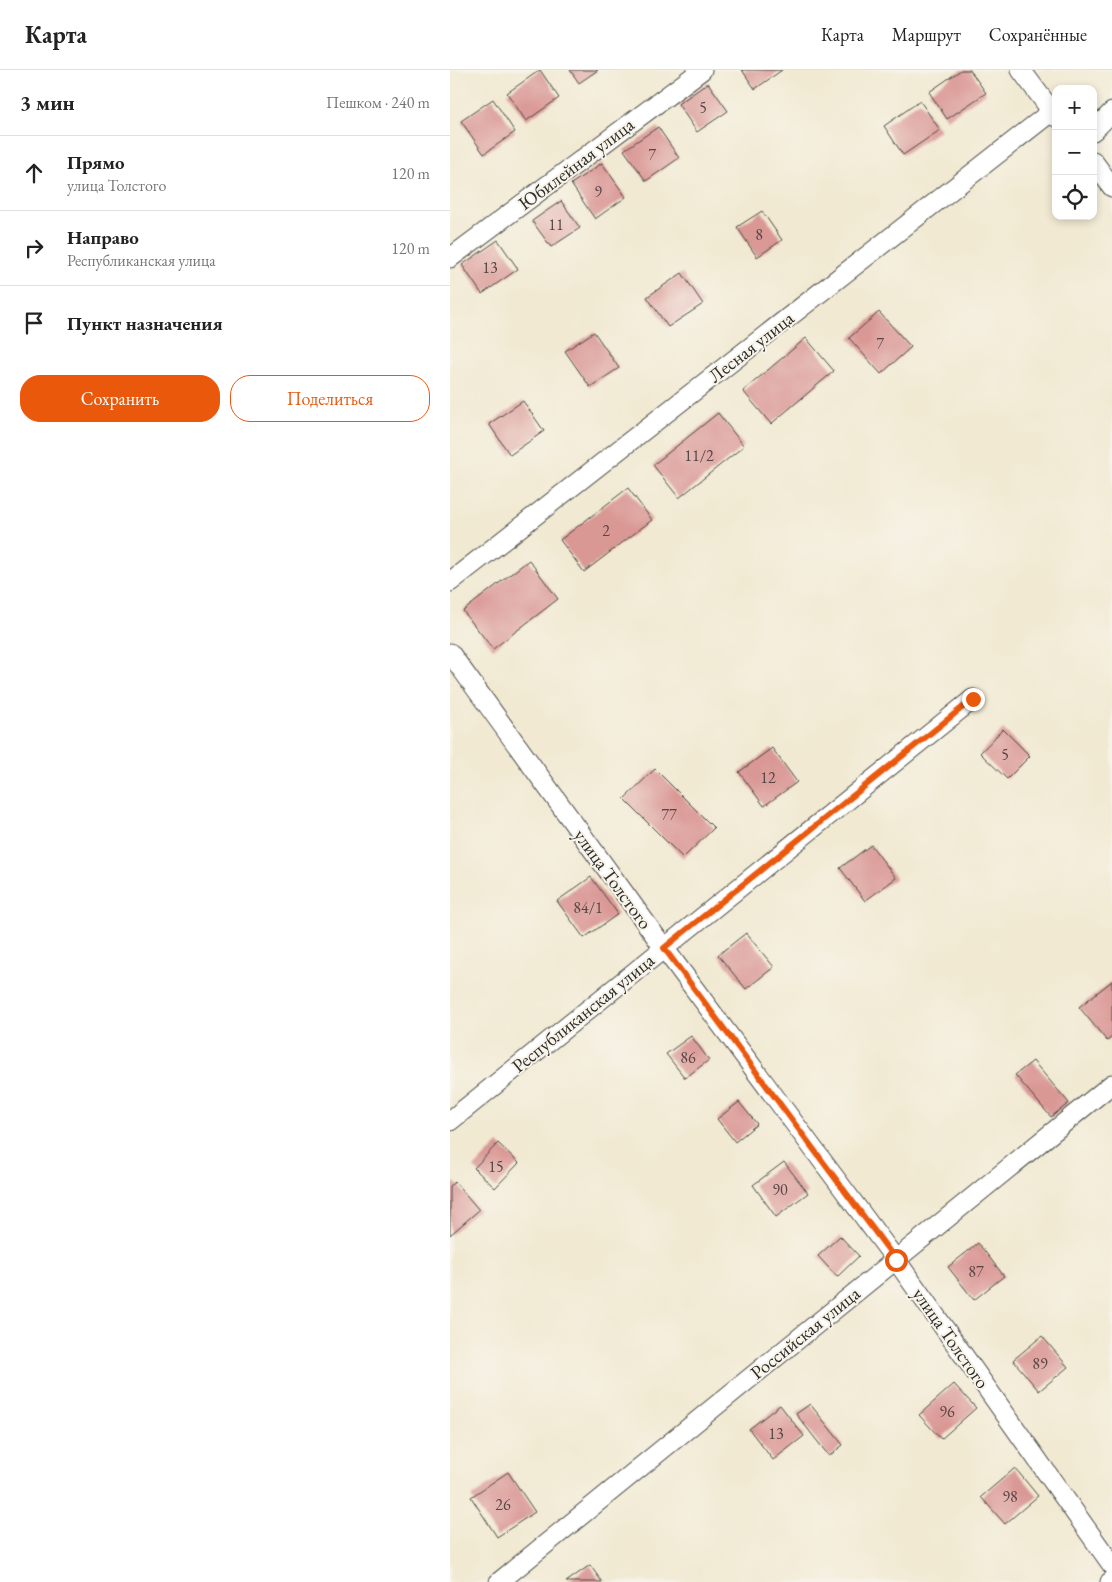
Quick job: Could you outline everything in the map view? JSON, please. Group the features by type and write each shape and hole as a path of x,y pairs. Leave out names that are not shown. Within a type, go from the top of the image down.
{"street":[{"name":"Юбилейная улица","path":"450,258 702,70"},
{"path":"1021,70 1052,112"},
{"path":"1094,130 1112,112"},
{"name":"Лесная улица","path":"450,582 1052,117"},
{"path":"1097,166 1112,187"},
{"name":"улица Толстого","path":"450,653 664,948 896,1260 1112,1565"},
{"name":"Республиканская улица","path":"450,1120 973,699"},
{"name":"Российская улица","path":"499,1582 1112,1084"}],"building":[{"path":"540,70 559,98 526,121 507,93"},
{"path":"570,70 598,70 579,83"},
{"path":"742,70 782,70 755,89"},
{"path":"961,70 970,70 986,93 947,119 929,92"},
{"path":"708,83 728,111 697,132 678,104"},
{"path":"493,99 515,132 484,154 461,121"},
{"path":"920,101 940,130 903,155 884,126"},
{"path":"658,127 679,158 646,181 624,150"},
{"path":"602,163 626,197 595,219 571,184"},
{"path":"561,201 580,228 551,247 532,221"},
{"path":"762,211 782,240 757,257 737,227"},
{"path":"498,240 518,269 482,294 462,265"},
{"path":"682,273 703,304 668,327 647,297"},
{"path":"879,312 911,347 881,374 849,338"},
{"path":"594,332 619,368 590,387 565,351"},
{"path":"806,338 834,371 771,424 743,391"},
{"path":"523,401 544,431 510,455 489,424"},
{"path":"718,413 744,446 679,498 653,465"},
{"path":"628,488 652,520 584,572 560,540"},
{"path":"529,560 558,599 493,649 463,611"},
{"path":"1003,729 1030,756 1007,779 980,753"},
{"path":"772,748 797,782 764,806 739,772"},
{"path":"655,769 714,828 683,858 624,799"},
{"path":"871,845 896,878 865,901 840,868"},
{"path":"591,877 618,914 584,938 557,901"},
{"path":"746,933 774,967 746,989 718,955"},
{"path":"1112,981 1112,1037 1107,1041 1079,1007"},
{"path":"691,1036 709,1060 685,1078 666,1054"},
{"path":"1033,1061 1069,1103 1051,1117 1015,1075"},
{"path":"739,1102 757,1124 735,1142 717,1119"},
{"path":"498,1143 519,1163 495,1188 474,1168"},
{"path":"784,1162 808,1193 776,1217 753,1185"},
{"path":"455,1182 479,1210 450,1235 450,1186"},
{"path":"840,1236 859,1256 837,1277 818,1256"},
{"path":"978,1243 1004,1276 974,1300 948,1267"},
{"path":"1042,1336 1068,1367 1039,1391 1013,1360"},
{"path":"954,1384 976,1408 941,1439 919,1415"},
{"path":"810,1404 843,1445 829,1456 796,1414"},
{"path":"780,1405 804,1436 773,1460 749,1429"},
{"path":"1015,1468 1038,1496 1005,1524 981,1497"},
{"path":"508,1472 535,1512 497,1537 471,1497"},
{"path":"590,1565 602,1582 566,1582"}],"route":[{"path":"896,1260 664,948 973,699"}]}
